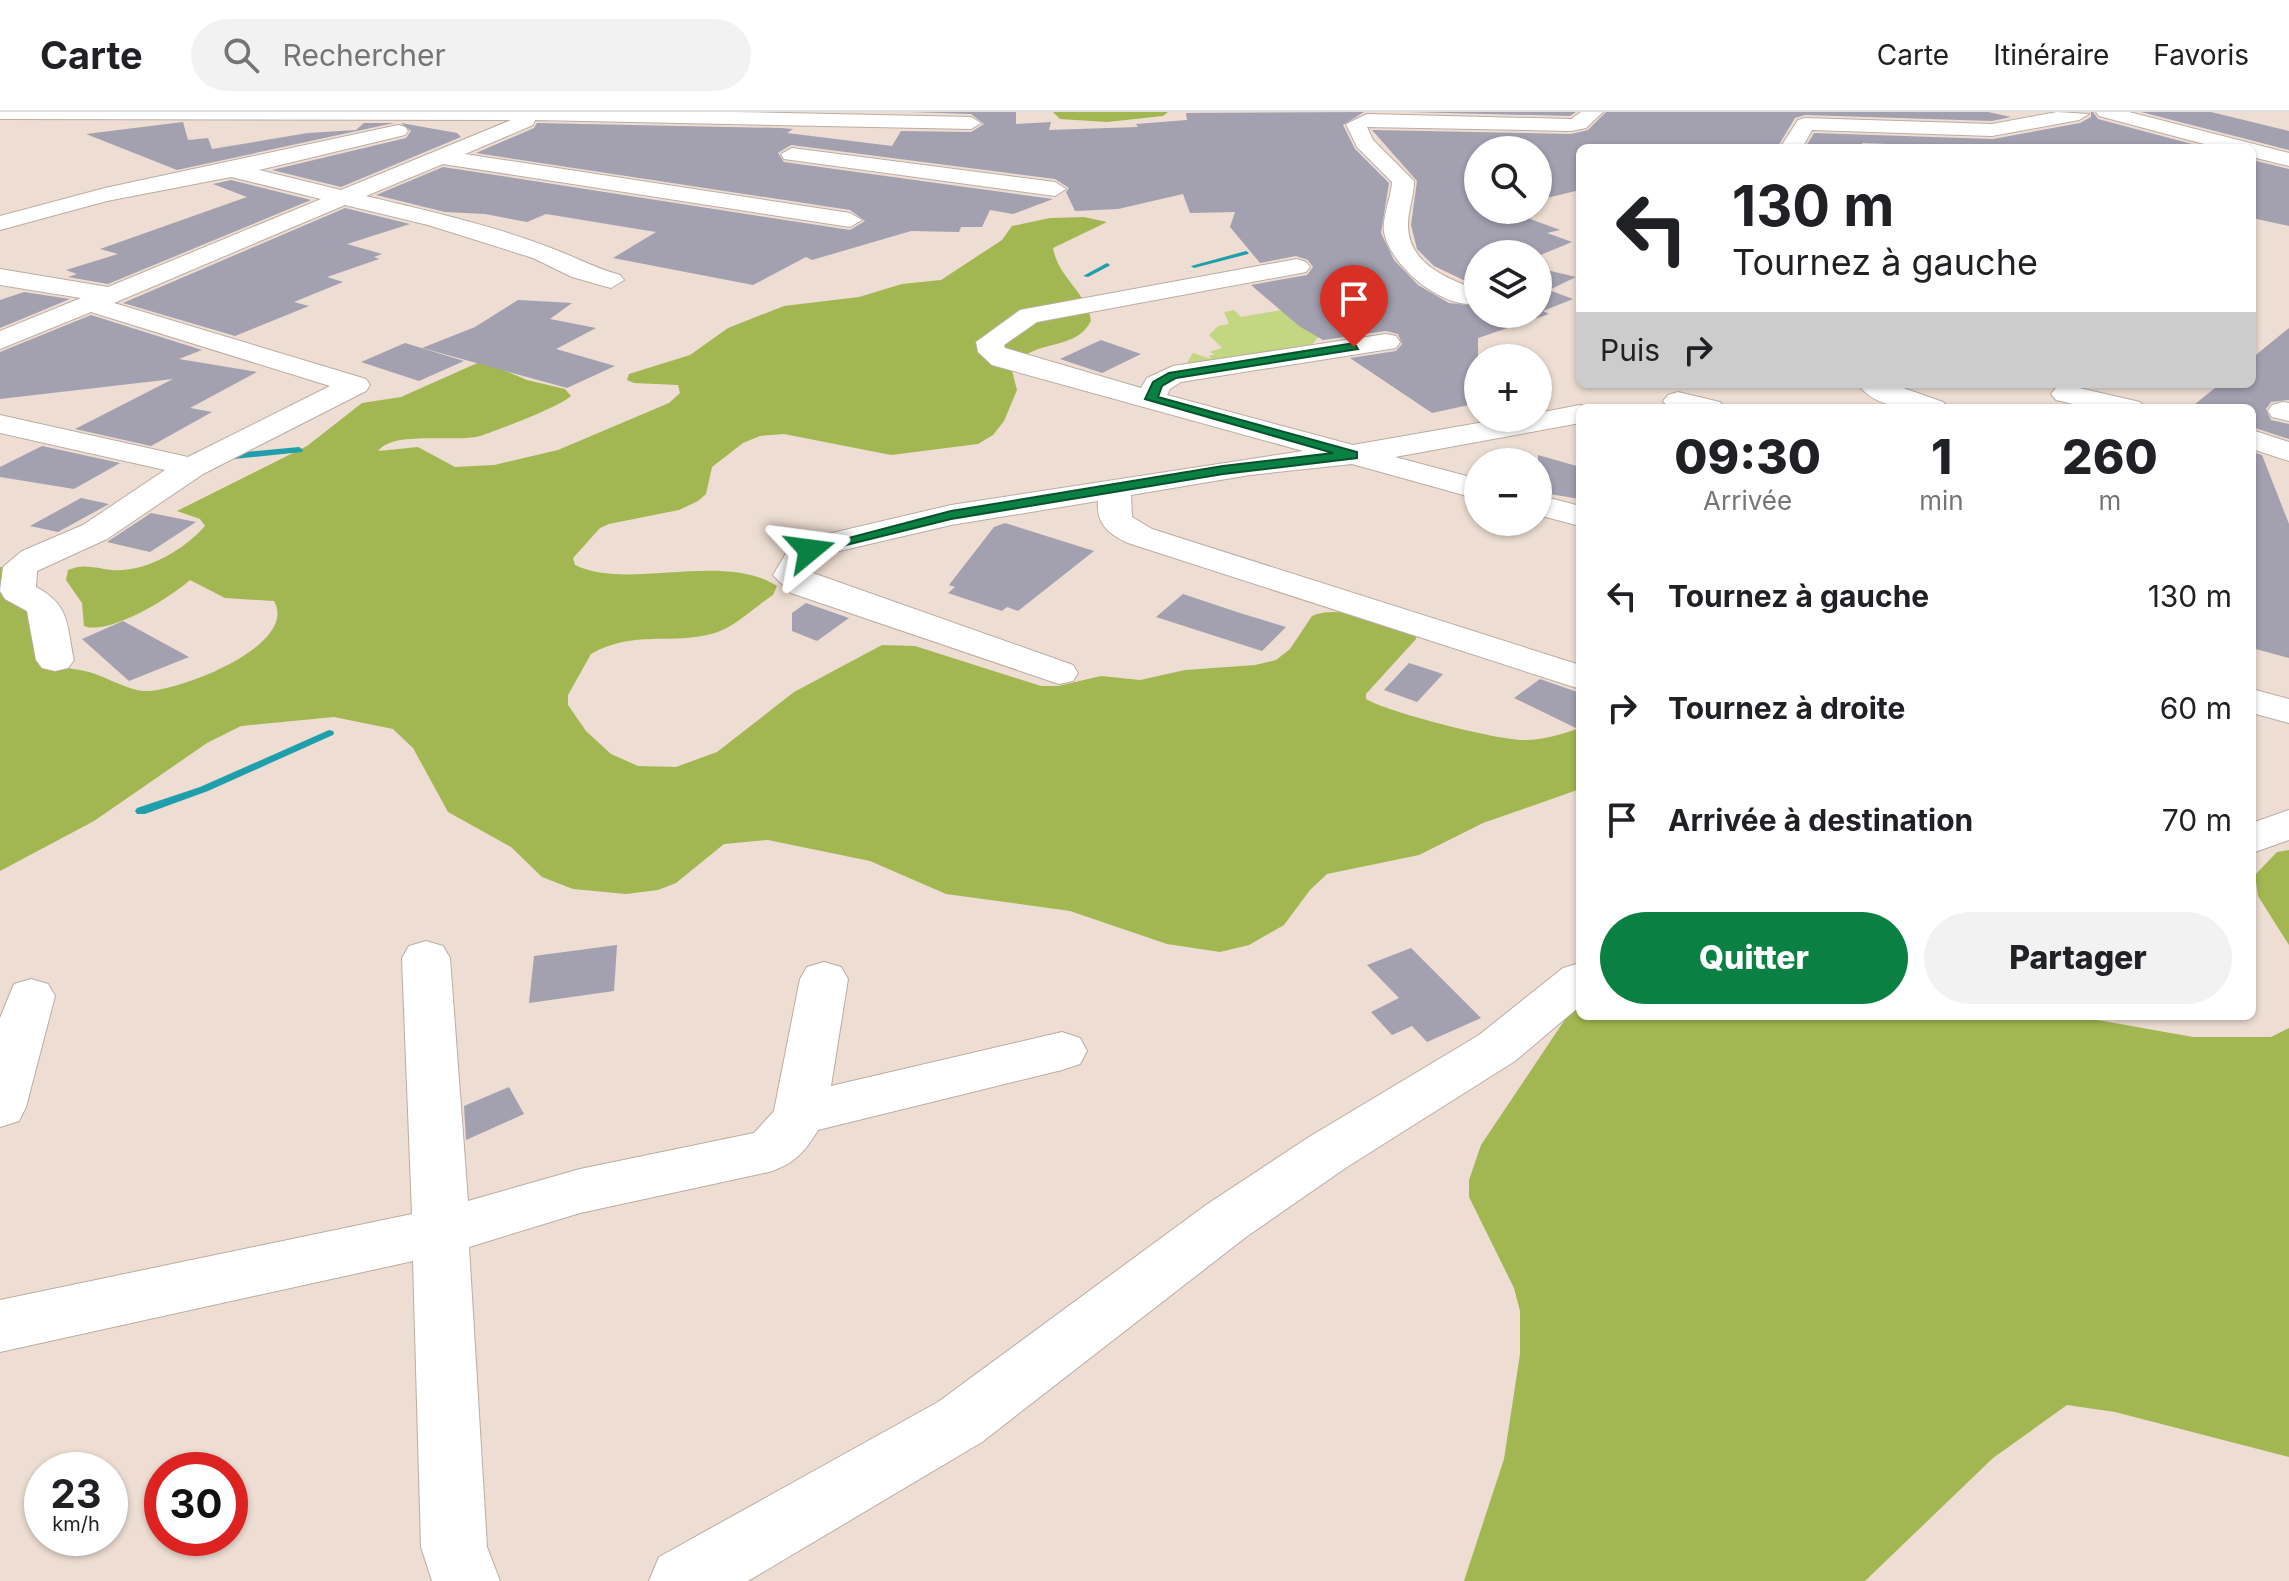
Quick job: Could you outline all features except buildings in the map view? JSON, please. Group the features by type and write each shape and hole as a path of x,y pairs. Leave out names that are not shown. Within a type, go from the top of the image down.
{"main road":[{"path":"1464,294 1429,281 1409,264 1396,230 1403,181 1364,143 1356,124 1367,120 1571,125 1581,123 1593,112"},
{"path":"2106,112 2228,144"},
{"path":"0,113 544,113 824,123 971,123"},
{"path":"0,121 36,113"},
{"path":"0,341 544,113"},
{"path":"1793,144 1805,124 1992,130 2074,113 2188,144"},
{"path":"0,223 105,195 231,170 467,114"},
{"path":"767,168 824,134 827,128 824,123"},
{"path":"2256,151 2289,160"},
{"path":"792,154 1055,189"},
{"path":"441,157 717,197 850,220"},
{"path":"2256,162 2289,171"},
{"path":"231,170 436,220 542,253 581,272 611,280"},
{"path":"717,197 742,182"},
{"path":"1297,267 1029,316 990,342 992,352 1002,359 1464,485"},
{"path":"0,277 101,300 356,385 192,467 95,532 20,567 18,591 44,606 55,660"},
{"path":"1151,399 1157,384 1173,375 1386,342"},
{"path":"1878,388 1921,404"},
{"path":"2066,394 2105,404"},
{"path":"1678,401 1692,404"},
{"path":"1059,673 804,585 791,575 800,557 819,546 951,515 1115,487 1352,455 1576,415"},
{"path":"0,424 192,467"},
{"path":"2256,440 2289,452"},
{"path":"1115,487 1113,516 1120,528 1576,676"},
{"path":"1552,509 1576,515"},
{"path":"2256,702 2289,711"},
{"path":"2256,837 2289,824"},
{"path":"426,958 441,1180 440,1232 454,1547 466,1581"},
{"path":"0,1326 440,1232 580,1191 769,1151 787,1136 800,1114 824,979"},
{"path":"683,1581 960,1422 1226,1221 1328,1152 1497,1048 1576,983"},
{"path":"0,1107 31,996"},
{"path":"800,1114 1062,1051"}],"green space":[{"path":"1053,112 1168,112 1163,116 1107,122 1060,119"},
{"path":"1084,217 1107,222 1053,248 1061,268 1089,311 1091,321 1075,337 1032,352 1011,367 1017,390 1004,421 993,435 978,444 891,455 784,434 760,436 743,443 712,467 706,494 698,501 679,510 600,528 573,558 575,565 597,572 621,574 730,572 755,576 777,586 773,595 738,621 715,633 699,637 622,642 591,654 568,695 568,705 586,731 611,754 638,766 676,767 717,752 794,692 882,645 915,646 1041,686 1058,686 1101,676 1140,680 1185,670 1255,665 1276,660 1290,649 1312,616 1335,612 1380,619 1417,632 1416,639 1366,694 1366,699 1419,718 1512,739 1539,739 1576,729 1576,790 1483,823 1419,855 1327,874 1310,890 1284,925 1249,945 1220,952 1167,944 1070,911 946,894 870,861 768,840 724,844 676,883 658,890 626,894 573,889 542,877 511,847 448,812 413,748 393,729 334,717 241,726 207,743 94,821 0,871 0,567 14,567 52,665 89,672 141,691 186,683 254,649 270,633 277,617 274,601 225,598 190,580 155,605 124,620 95,628 84,626 82,603 66,580 68,570 84,566 111,570 137,568 174,552 205,526 200,519 177,511 307,446 362,403 401,397 482,361 527,380 565,389 571,396 542,412 480,436 410,439 386,445 378,451 418,447 455,467 494,465 558,450 669,403 680,393 678,385 634,383 627,380 629,374 690,355 728,328 784,306 859,297 902,284 941,280 1002,240 1012,226 1050,218"},
{"path":"1234,310 1241,317 1281,310 1296,316 1293,321 1299,326 1331,322 1308,349 1180,374 1193,353 1211,359 1209,356 1215,354 1209,352 1222,348 1209,335 1218,326 1229,324 1224,312"},
{"path":"2289,850 2289,945 2258,896 2256,882 2256,874 2277,852"},
{"path":"1576,1003 1576,1020 2097,1020 2193,1037 2271,1037 2289,1028 2289,1457 2115,1412 2067,1405 1993,1458 1865,1581 1464,1581 1504,1459 1520,1354 1520,1311 1514,1288 1469,1197 1469,1180 1481,1145"}],"waterway":[{"path":"1194,266 1246,253"},
{"path":"1086,276 1107,265"},
{"path":"224,457 299,450"},
{"path":"141,811 204,789 329,733"}],"route":[{"path":"810,550 951,515 1223,470 1352,455 1151,399 1157,384 1173,375 1354,347"}]}
